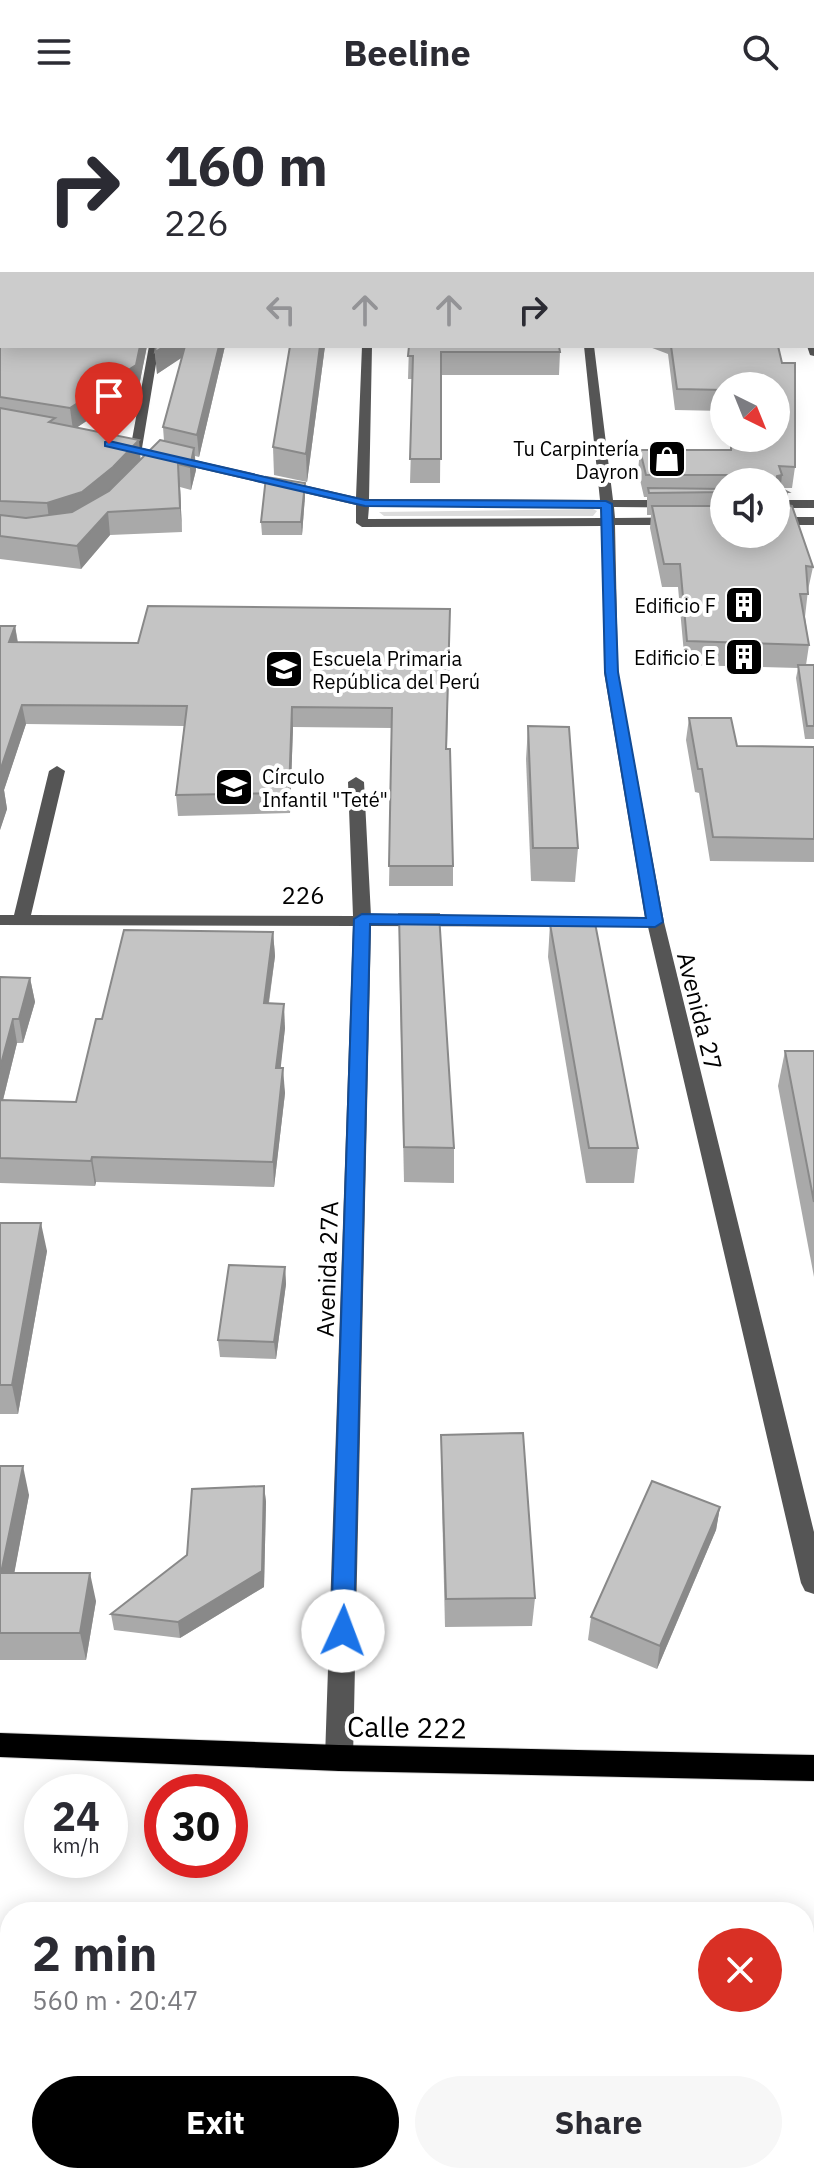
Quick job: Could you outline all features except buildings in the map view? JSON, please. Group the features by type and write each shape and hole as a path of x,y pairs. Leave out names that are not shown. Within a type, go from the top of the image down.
{"main road":[{"name":"Calle 222","path":"0,1745 339,1758 814,1768"}],"street":[{"path":"136,449 154,348"},
{"path":"367,348 365,503 362,523 607,513 710,505"},
{"name":"Avenida 27","path":"589,348 607,513 611,672 655,922 814,1583"},
{"path":"105,443 365,503 710,520"},
{"path":"148,465 159,454"},
{"path":"790,504 814,504"},
{"path":"790,521 814,521"},
{"path":"21,920 57,771"},
{"name":"Avenida 27A","path":"339,1758 362,919 356,782"},
{"name":"226","path":"0,920 655,922"}],"shaded area":[{"path":"597,511 593,516 384,516 379,512"}],"place":[{"name":"Tu Carpintería Dayron","path":"667,459"},
{"name":"Edificio F","path":"744,605"},
{"name":"Edificio E","path":"744,657"},
{"name":"Escuela Primaria República del Perú","path":"284,669"},
{"name":"Círculo Infantil \"Teté\"","path":"234,787"}],"route":[{"path":"109,444 365,503 606,504 609,521 611,672 655,922 362,919 343,1631"}]}
